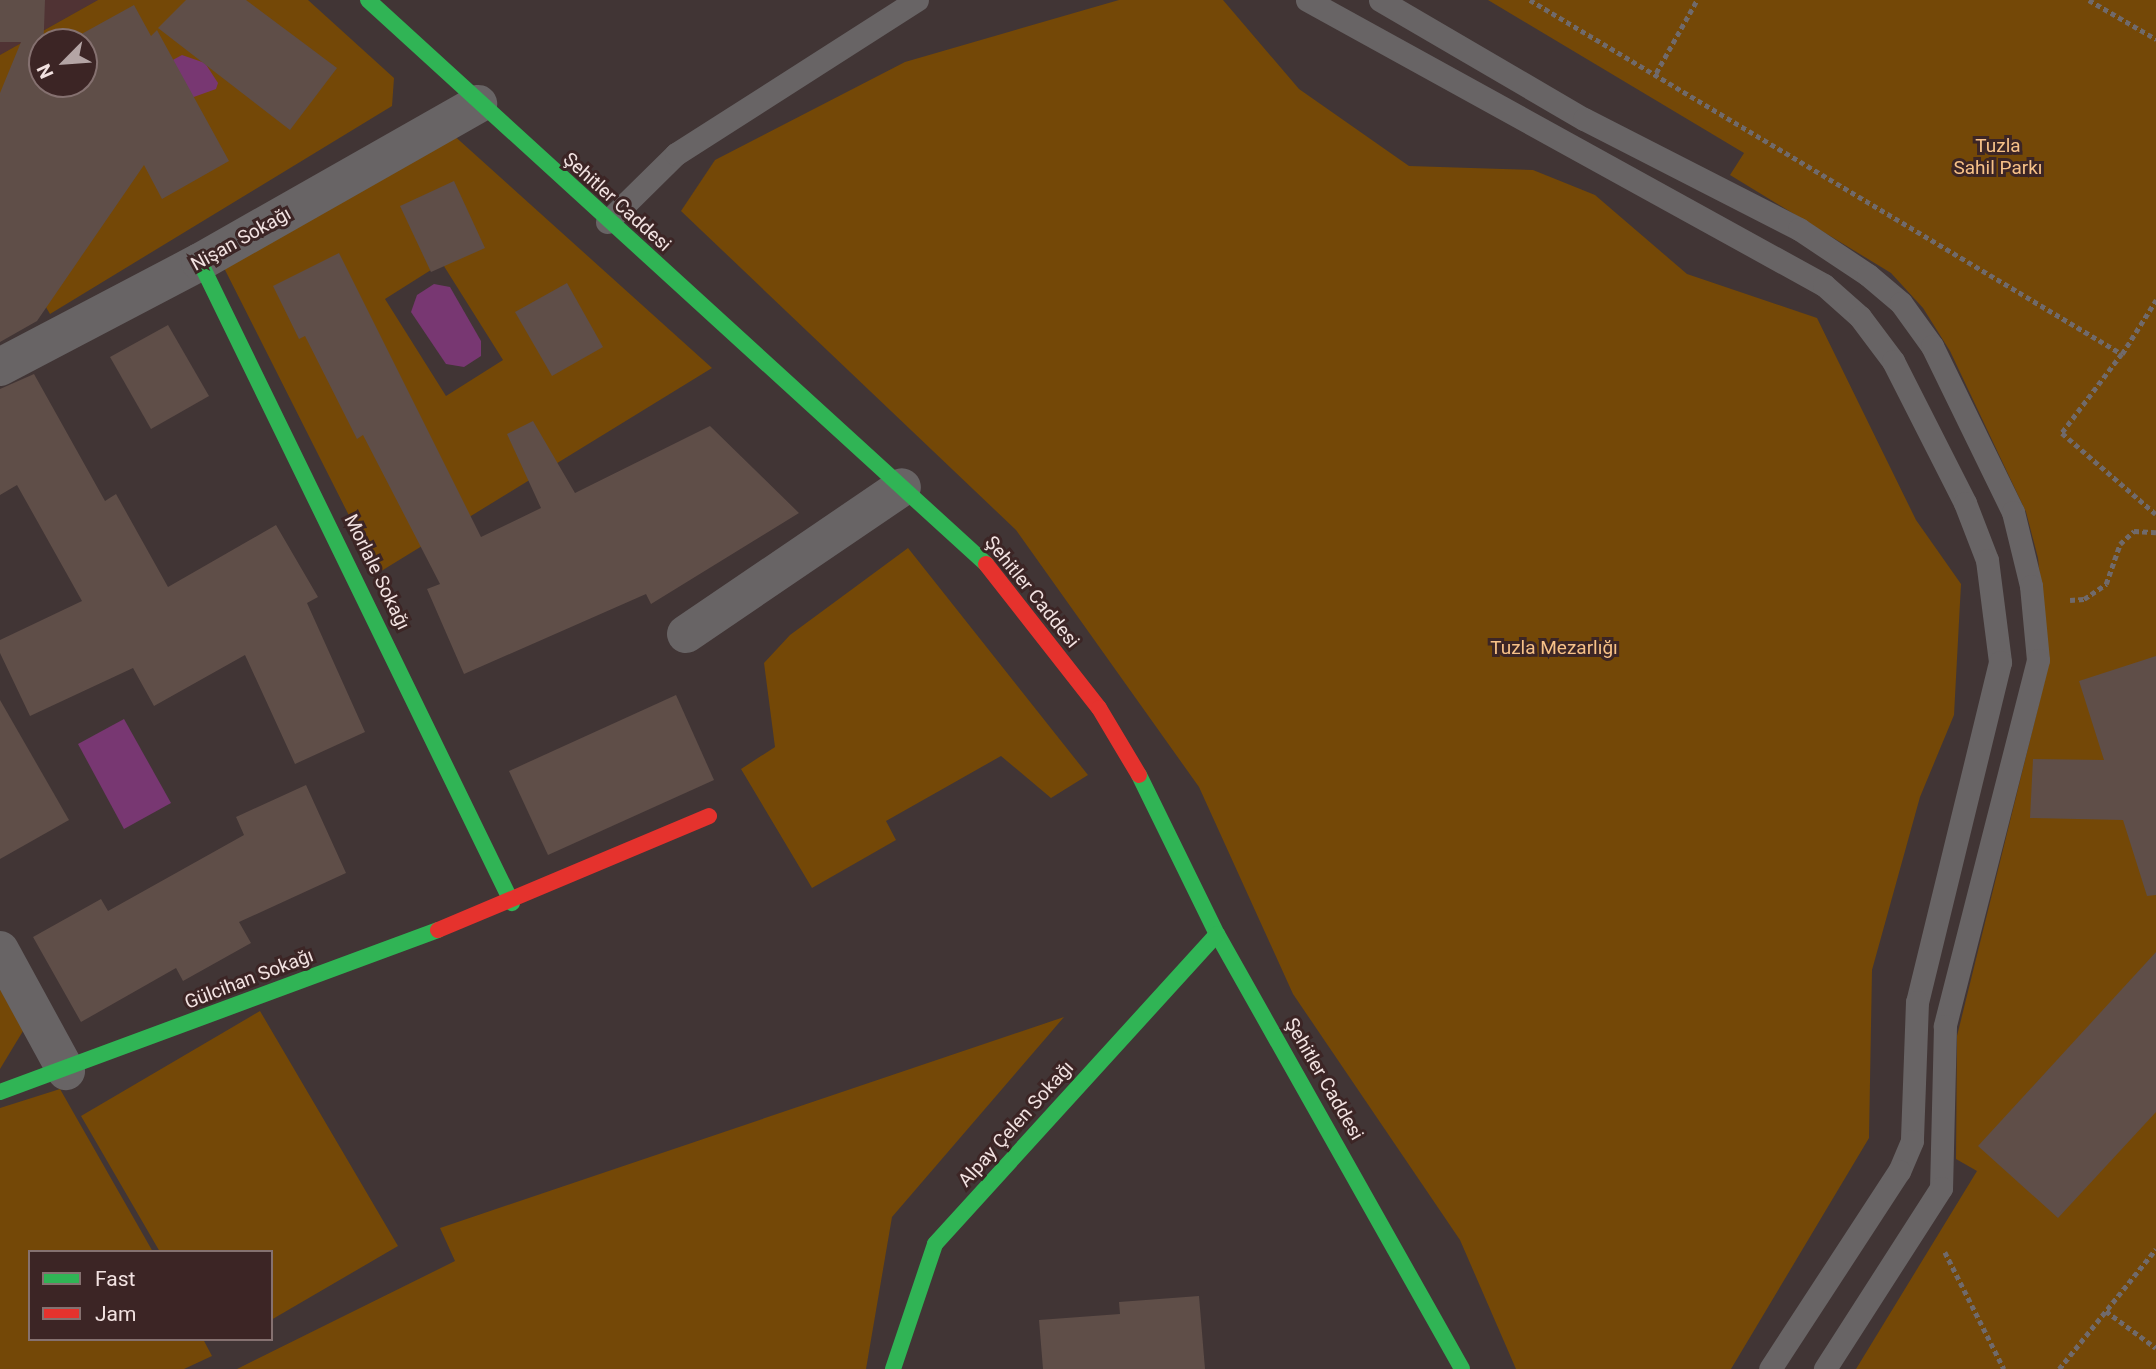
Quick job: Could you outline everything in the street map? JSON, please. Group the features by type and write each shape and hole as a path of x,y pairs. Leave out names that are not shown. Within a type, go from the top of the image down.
{"street":[{"name":"Şehitler Caddesi","path":"368,0 607,222 975,551 1099,708 1161,811 1217,934 1462,1369"},
{"name":"Nişan Sokağı","path":"0,367 200,262 478,104"},
{"name":"Morlale Sokağı","path":"200,262 512,903"},
{"path":"686,634 902,487"},
{"name":"Gülcihan Sokağı","path":"0,1093 66,1071 512,903 709,816"},
{"name":"Alpay Çelen Sokağı","path":"893,1369 934,1244 1217,934"},
{"path":"0,950 66,1071"}],"lane":[{"path":"607,222 676,154 917,0"},
{"path":"1307,0 1824,285 1860,317 1893,361 1965,503 1987,559 2000,662 1917,1002 1912,1141 1899,1171 1770,1369"},
{"path":"1380,0 1584,119 1799,229 1868,275 1901,303 1932,346 2013,512 2031,586 2038,660 1945,1026 1941,1188 1825,1369"}],"path":[{"path":"1530,0 2122,354"},
{"path":"1656,73 1697,0"},
{"path":"2090,0 2156,39"},
{"path":"2156,300 2122,354 2062,433 2156,514"},
{"path":"2063,600 2084,599 2106,584 2120,544 2134,531 2156,532"},
{"path":"1915,1227 1949,1256 2004,1369"},
{"path":"2059,1369 2156,1249"},
{"path":"2106,1310 2156,1348"}],"shaded area":[{"path":"0,0 98,0 48,28 28,28 28,39 0,55"},
{"path":"182,55 205,63 218,83 216,89 191,98 91,104"},
{"path":"434,284 450,287 481,341 481,356 464,367 446,364 411,312 417,295"},
{"path":"124,719 171,803 124,829 78,744"}],"green space":[{"path":"98,0 308,0 394,78 392,106 50,314 0,229 0,55 28,39 28,98 98,98 98,28 48,28"},
{"name":"Tuzla Mezarlığı","path":"1119,0 1223,0 1299,89 1409,166 1533,170 1595,195 1687,274 1817,318 1916,520 1961,584 1954,715 1920,797 1872,970 1869,1138 1731,1369 1516,1369 1460,1240 1293,994 1199,787 1016,530 681,211 715,160 905,62"},
{"name":"Tuzla Sahil Parkı","path":"1488,0 2156,0 2156,1369 1856,1369 1977,1171 1956,1159 1957,1036 2049,663 2038,558 2026,512 1950,351 1923,308 1891,273 1730,175 1744,153"},
{"path":"450,132 712,368 378,573 221,262","holes":["442,263 503,360 446,396 385,299"]},
{"path":"908,548 1088,775 1051,798 1001,756 886,821 896,840 812,888 741,769 775,747 764,663 790,635"},
{"path":"0,989 23,1031 0,1069"},
{"path":"260,1011 398,1246 273,1319 273,1250 159,1250 81,1116"},
{"path":"1064,1017 892,1217 866,1369 237,1369 455,1261 440,1228"},
{"path":"60,1089 152,1250 28,1250 28,1341 204,1341 212,1356 184,1369 0,1369 0,1108"}],"building":[{"path":"0,0 45,0 44,28 28,28 28,98 98,98 98,28 92,28 134,5 151,36 157,30 229,161 162,199 144,165 37,321 0,342 0,93 21,42 0,42"},
{"path":"186,0 246,0 337,68 290,130 158,28"},
{"path":"454,181 485,248 431,272 400,206"},
{"path":"339,253 481,537 541,508 507,434 533,421 575,493 710,426 799,513 651,604 646,594 464,674 427,589 440,584 363,435 357,439 305,336 299,339 273,286"},
{"path":"567,283 603,347 552,376 515,312"},
{"path":"168,325 209,396 151,429 110,357"},
{"path":"34,374 105,501 116,494 168,587 276,525 318,597 307,603 365,732 295,764 245,655 154,706 133,668 30,716 0,653 0,640 82,601 17,485 0,495 0,389"},
{"path":"2156,656 2156,895 2147,896 2123,820 2030,818 2033,759 2104,760 2079,681"},
{"path":"676,695 714,780 548,855 509,771"},
{"path":"0,700 69,820 0,859"},
{"path":"306,785 346,873 239,922 251,943 183,981 176,968 81,1022 33,937 101,899 108,911 244,835 236,817"},
{"path":"2156,952 2156,1112 2058,1218 1978,1146"},
{"path":"1199,1296 1205,1369 1043,1369 1039,1320 1120,1314 1119,1302"}],"traffic: fast":[{"path":"368,0 986,564"},
{"path":"200,262 512,903"},
{"path":"1139,775 1217,934 1462,1369"},
{"path":"0,1092 438,930"},
{"path":"893,1369 935,1244 1217,934"}],"traffic: jam":[{"path":"986,564 1099,708 1139,775"},
{"path":"438,930 709,816"}]}
